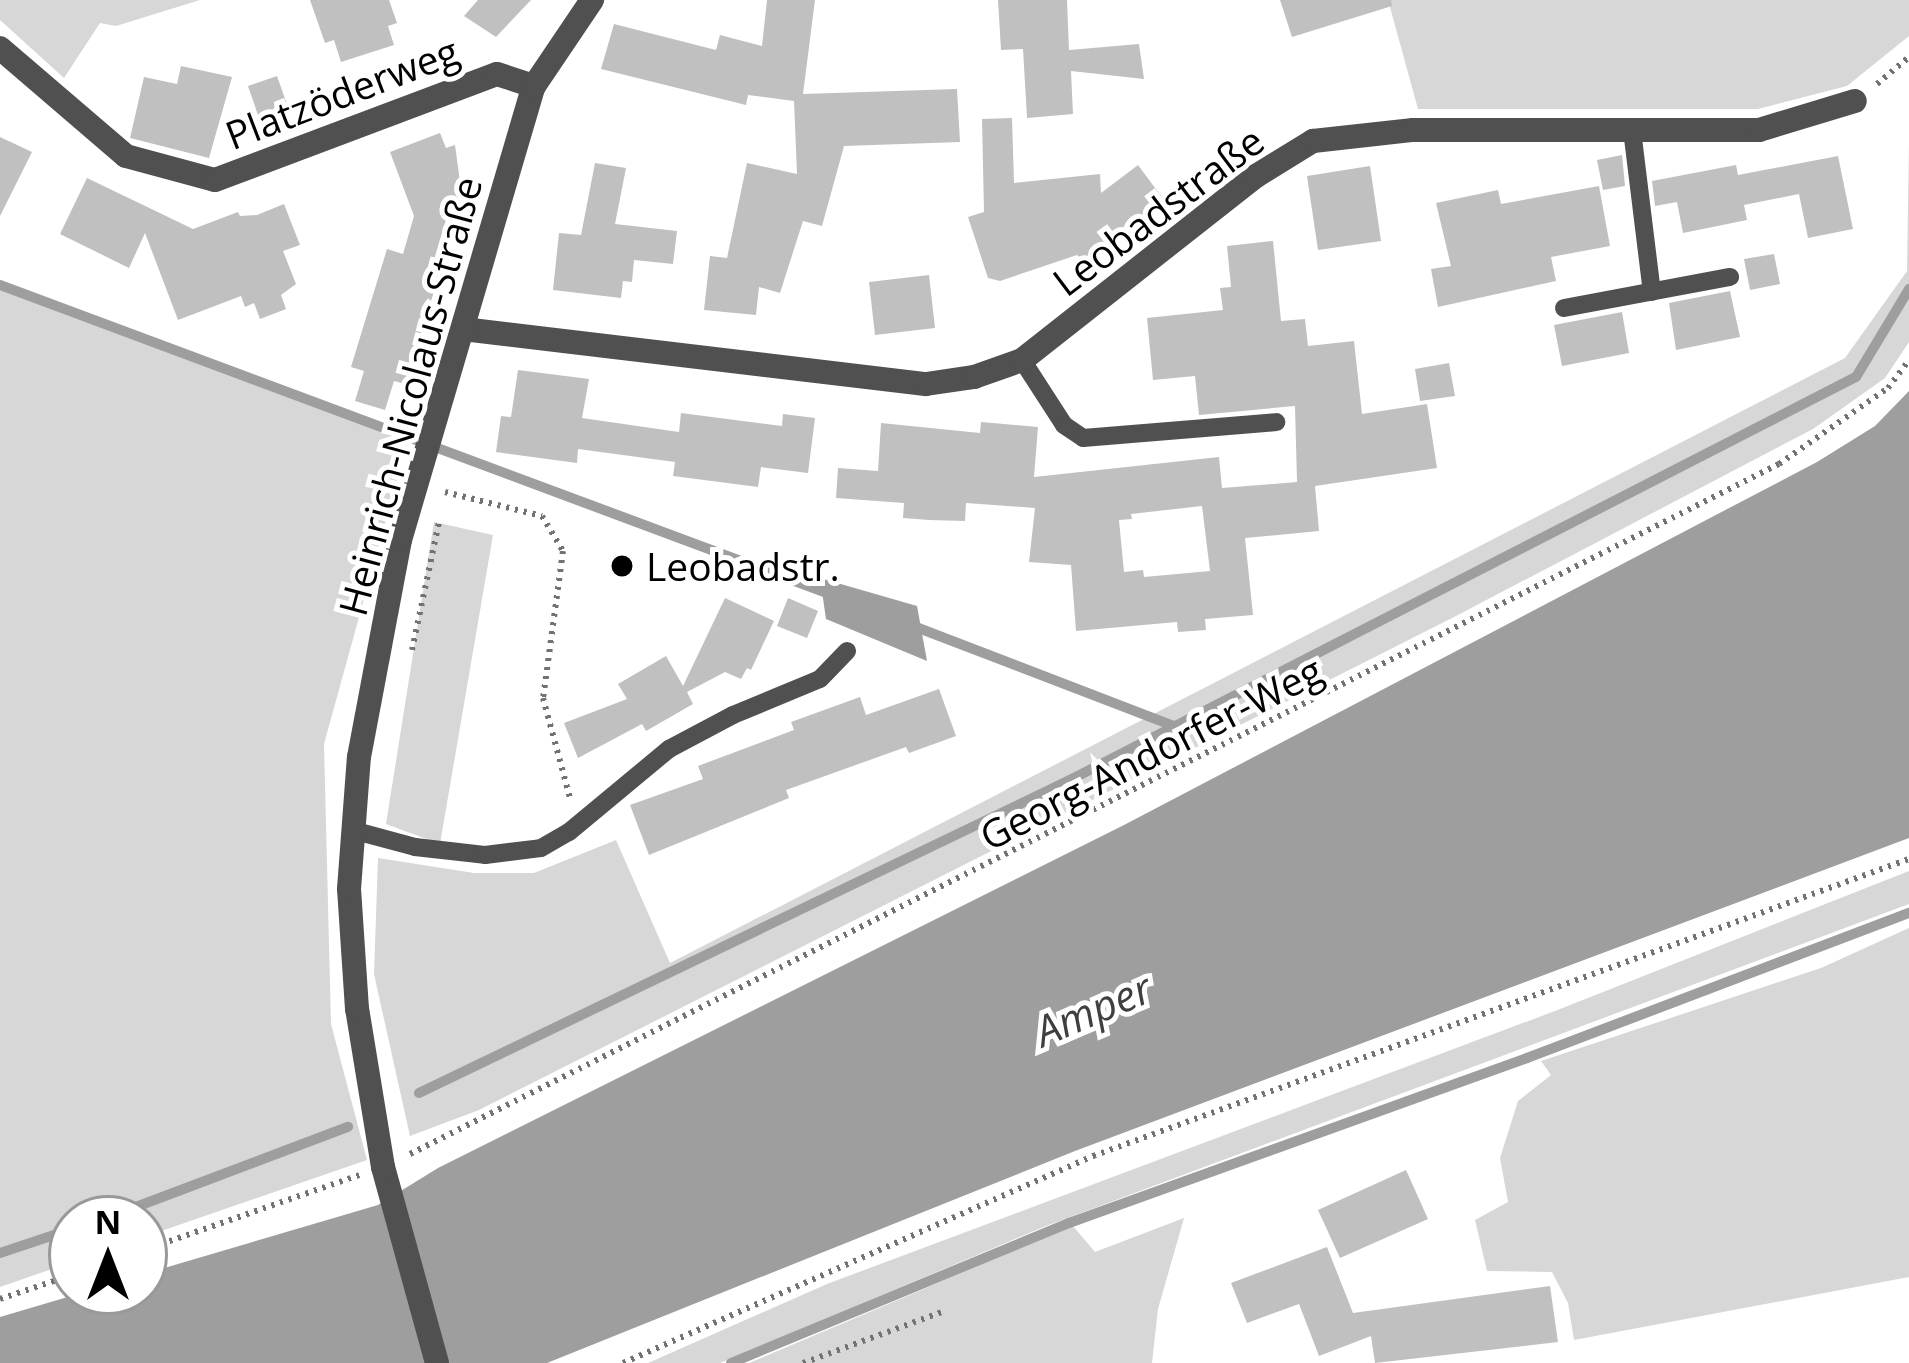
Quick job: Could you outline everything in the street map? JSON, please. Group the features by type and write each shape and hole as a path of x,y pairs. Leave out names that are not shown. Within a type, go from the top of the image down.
{"street":[{"name":"Heinrich-Nicolaus-Straße","path":"437,1363 391,1201 389,1164 357,1009 349,889 359,757 395,562 534,86 592,0"},
{"name":"Platzöderweg","path":"0,48 126,156 215,179 497,74 534,86"},
{"name":"Leobadstraße","path":"463,329 926,384 974,377 1022,360 1256,176 1313,141 1413,130 1760,130 1856,101"}],"lane":[{"path":"1632,130 1652,292"},
{"path":"1564,308 1730,278"},
{"path":"1022,360 1064,424 1082,438 1276,422"},
{"path":"352,830 416,847 485,855 541,848 578,825 669,749 733,715 820,679 847,651"}],"path":[{"path":"1856,101 1909,57"},
{"name":"Georg-Andorfer-Weg","path":"168,1242 409,1155 1779,464 1888,388 1909,360"},
{"path":"447,480 445,493 542,516 563,551 543,698 578,825"},
{"path":"411,653 440,515"},
{"path":"623,1363 1094,1156 1909,859"},
{"path":"403,1132 409,1155"},
{"path":"0,1299 48,1283"},
{"path":"803,1363 944,1311"}],"shaded area":[{"path":"0,0 200,0 116,26 100,23 64,78 0,20"},
{"path":"1388,0 1909,0 1909,36 1847,86 1758,109 1418,109"},
{"path":"1909,142 1909,342 1885,378 1813,429 1456,616 479,1110 410,1136 374,974 378,858 474,873 534,873 616,840 670,963 1845,358 1907,271"},
{"path":"0,286 408,440 324,744 331,1024 367,1160 168,1229 168,1195 48,1195 48,1270 0,1287"},
{"path":"434,522 493,535 440,844 386,824"},
{"path":"1909,871 1909,904 1046,1226 720,1363 648,1363 827,1284 1555,1011"},
{"path":"1909,928 1909,1277 1574,1340 1568,1303 1552,1272 1487,1271 1475,1220 1508,1202 1500,1158 1518,1101 1551,1075 1541,1061 1821,968"},
{"path":"1184,1218 1158,1309 1152,1363 749,1363 1073,1226 1095,1252"}],"water":[{"name":"Amper","path":"1909,391 1909,838 1075,1151 547,1363 0,1363 0,1317 48,1303 48,1315 168,1315 168,1267 378,1205 438,1168 1124,825 1817,462 1875,426"},
{"path":"820,578 917,606 927,661 826,619"}],"building":[{"path":"310,0 389,0 397,23 388,26 394,45 341,62 334,40 325,43"},
{"path":"478,0 531,0 496,37 464,16"},
{"path":"767,0 815,0 803,94 957,89 960,142 844,146 822,226 803,221 780,293 759,287 756,315 704,310 710,256 727,258 747,163 797,174 794,101 748,95 746,105 601,69 614,24 716,50 720,35 762,46"},
{"path":"998,0 1067,0 1069,50 1139,44 1144,79 1071,71 1073,114 1027,118 1023,49 1001,50"},
{"path":"1280,0 1391,0 1392,6 1292,37"},
{"path":"181,66 232,77 209,158 130,138 144,77 177,84"},
{"path":"277,76 289,110 260,121 248,86"},
{"path":"1012,118 1014,183 1100,174 1101,193 1138,165 1164,200 1082,260 1077,255 1000,281 988,278 968,217 984,212 982,119"},
{"path":"440,133 446,148 455,145 462,196 452,200 433,263 442,266 405,384 394,381 385,410 355,401 364,371 351,367 387,249 403,254 414,216 390,152"},
{"path":"0,137 32,152 0,216"},
{"path":"1622,155 1625,186 1603,190 1597,160"},
{"path":"1838,156 1853,229 1808,238 1799,194 1744,205 1747,220 1683,233 1677,202 1655,206 1652,181 1736,165 1738,175"},
{"path":"595,163 626,168 615,224 677,231 673,264 634,260 632,282 623,281 621,298 553,290 559,233 581,235"},
{"path":"1370,166 1381,241 1318,250 1307,176"},
{"path":"87,178 193,229 238,212 240,216 257,215 284,204 300,245 283,251 296,284 281,295 286,309 260,319 254,303 245,307 241,296 178,320 145,233 129,268 60,234"},
{"path":"1599,186 1610,246 1551,257 1556,281 1438,307 1431,269 1451,266 1436,203 1498,190 1501,204"},
{"path":"1273,241 1281,321 1305,319 1308,346 1354,341 1362,414 1427,404 1437,468 1315,486 1319,531 1245,538 1253,615 1205,619 1206,630 1178,632 1177,622 1076,631 1071,565 1029,562 1035,508 966,503 965,521 929,520 903,518 904,503 836,498 838,468 878,471 881,423 980,433 981,422 1038,427 1034,477 1219,457 1222,488 1297,482 1295,406 1199,415 1195,376 1153,380 1147,318 1223,310 1220,288 1231,287 1227,246","holes":["1202,506 1210,571 1144,577 1143,570 1124,572 1119,520 1132,519 1131,514"]},
{"path":"1774,254 1780,284 1750,290 1744,259"},
{"path":"929,275 935,328 875,335 869,282"},
{"path":"1730,291 1740,337 1676,350 1669,303"},
{"path":"1622,312 1629,353 1562,366 1554,325"},
{"path":"1449,363 1455,396 1420,401 1415,369"},
{"path":"518,370 589,379 582,418 679,432 681,413 782,426 783,414 815,418 808,473 761,467 758,487 673,476 675,462 578,449 577,463 496,452 501,416 511,417"},
{"path":"725,598 774,621 751,670 747,668 741,679 725,672 687,692 693,704 646,731 642,724 578,758 564,723 627,699 618,684 666,656 683,686"},
{"path":"788,598 818,611 807,638 777,626"},
{"path":"939,689 956,736 909,753 906,747 786,790 789,798 649,855 630,805 703,779 698,766 794,730 791,722 860,697 866,715"},
{"path":"1406,1170 1428,1219 1340,1258 1318,1210"},
{"path":"1327,1247 1353,1313 1550,1286 1558,1342 1375,1363 1371,1336 1319,1356 1299,1304 1247,1323 1231,1283"}],"waterway":[{"path":"0,285 835,596"},
{"path":"419,1093 1070,780 1856,377 1909,289"},
{"path":"908,624 1174,726"},
{"path":"731,1363 1069,1223 1527,1058 1909,913"},
{"path":"168,1195 348,1127"},
{"path":"0,1253 48,1237"}],"place":[{"name":"Leobadstr.","path":"622,566"}]}
